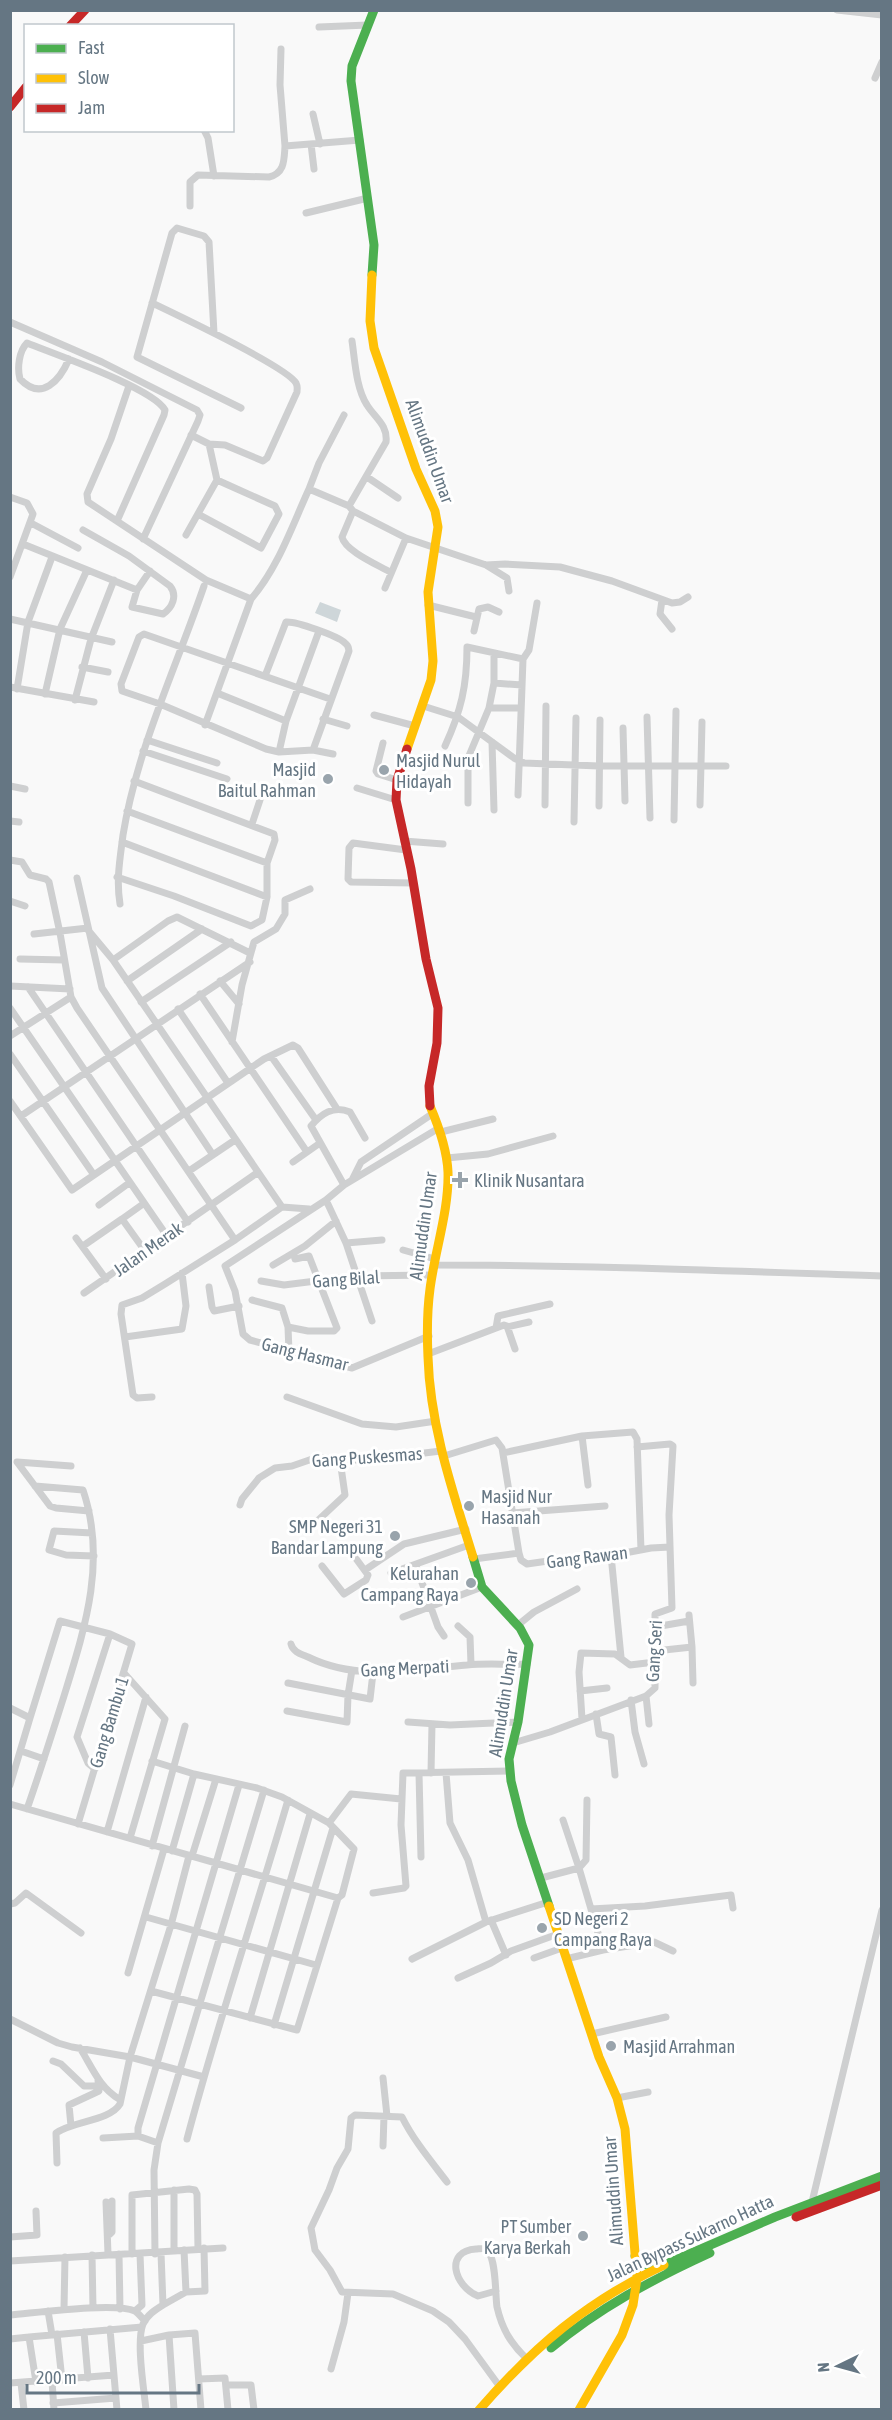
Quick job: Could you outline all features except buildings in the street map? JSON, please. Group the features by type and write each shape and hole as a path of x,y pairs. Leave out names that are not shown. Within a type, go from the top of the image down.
{"main road":[{"path":"72,24 85,10"},
{"name":"Alimuddin Umar","path":"374,10 351,72 353,104 374,245 370,321 374,348 416,469 435,511 438,527 430,575 428,605 433,661 431,680 397,780 396,800 414,883 426,959 438,1008 437,1043 429,1086 429,1103 440,1130 447,1158 448,1194 434,1266 428,1354 436,1421 443,1453 482,1587 496,1605 514,1619 527,1636 529,1645 527,1664 509,1771 517,1811 542,1878 562,1948 591,2034 616,2098 626,2137 628,2198 637,2278 636,2290 626,2327 579,2409"},
{"path":"10,107 24,90"},
{"name":"Jalan Bypass Sukarno Hatta","path":"490,2409 544,2354 611,2292 657,2268 812,2202 882,2176"},
{"name":"Jalan Bypass Sukarno Hatta","path":"479,2409 527,2359 558,2331 592,2310 617,2301 754,2234 882,2185"},
{"path":"634,2256 643,2264 657,2268"}],"street":[{"path":"837,10 882,15"},
{"path":"319,27 368,26"},
{"path":"190,206 190,182 198,175 275,176 283,167 285,146 280,85 281,49"},
{"path":"875,78 882,62"},
{"path":"313,114 320,144"},
{"path":"205,132 214,176"},
{"path":"285,146 360,140"},
{"path":"311,144 314,169"},
{"path":"306,213 368,198"},
{"path":"214,333 211,248 204,236 184,230 174,230 137,357 241,408"},
{"path":"153,303 270,364 295,381 297,386 267,458 263,461 225,444 209,444 191,435"},
{"path":"10,322 102,362 197,410 200,418 143,539"},
{"path":"352,341 363,397 384,426 387,436 351,508 342,537 345,545 390,572"},
{"path":"69,359 61,376 44,388 33,388 20,379 19,363 26,344 69,359 129,386 162,404 164,415 117,521"},
{"path":"129,386 111,439 87,494 92,506 206,580 251,599"},
{"path":"205,724 251,599 262,586 278,559 319,463 344,415"},
{"path":"186,535 218,480 209,444"},
{"path":"367,477 398,498"},
{"path":"198,514 261,548 278,519 279,510 275,506 218,480"},
{"path":"309,489 351,508 405,538 486,565 507,578 509,591"},
{"path":"10,497 27,503 33,514 10,577"},
{"path":"31,523 78,548"},
{"path":"83,530 129,556 173,589 174,598 168,611 163,614 132,607 137,590 150,572"},
{"path":"385,588 405,538"},
{"path":"22,544 137,590"},
{"path":"52,557 28,622 14,688 94,702"},
{"path":"486,565 560,567 612,581 662,600 677,603 688,597"},
{"path":"45,694 60,629 87,570"},
{"path":"75,700 91,639 114,580"},
{"path":"120,904 117,877 134,781 204,586"},
{"path":"662,600 660,614 672,629"},
{"path":"518,795 523,659 529,650 537,603"},
{"path":"428,605 476,617"},
{"path":"474,631 476,617 481,607 488,607 499,612"},
{"path":"10,619 112,642"},
{"path":"265,676 286,622 319,631 344,642 349,648 313,750"},
{"path":"279,752 286,721 319,631"},
{"path":"330,699 144,634 139,637 121,688 131,696 160,704 279,752 313,750 333,754"},
{"path":"445,746 458,717 465,691 467,647 523,659"},
{"path":"468,803 468,758 489,708 494,683 494,652"},
{"path":"82,667 108,672"},
{"path":"494,683 522,686"},
{"path":"217,693 286,721"},
{"path":"423,706 458,717 520,761 599,766 726,766"},
{"path":"546,706 546,805"},
{"path":"489,708 521,708"},
{"path":"674,820 676,711"},
{"path":"374,715 415,726"},
{"path":"647,717 650,818"},
{"path":"574,822 576,718"},
{"path":"323,719 347,726"},
{"path":"599,806 600,720"},
{"path":"700,805 702,722"},
{"path":"623,728 625,801"},
{"path":"147,740 217,764"},
{"path":"492,742 494,810"},
{"path":"383,743 376,771 378,774 397,780"},
{"path":"143,751 227,779"},
{"path":"117,877 251,926 262,920 267,897 267,863 275,840 274,834 134,781"},
{"path":"10,786 25,789"},
{"path":"357,788 396,800"},
{"path":"252,824 262,791"},
{"path":"127,811 267,863"},
{"path":"10,821 20,822"},
{"path":"122,842 267,897"},
{"path":"414,883 350,881 348,864 350,844 405,846 444,844"},
{"path":"10,860 22,862 30,875 49,882 70,993 109,1055 235,1240"},
{"path":"77,878 102,988 213,1155"},
{"path":"232,1042 238,1004 250,962 250,953 256,939 276,929 282,921 285,900 310,889"},
{"path":"10,901 24,906"},
{"path":"113,960 172,918 177,917 250,953"},
{"path":"34,934 88,929"},
{"path":"88,929 113,960 282,1207"},
{"path":"127,981 202,929"},
{"path":"141,1002 231,942"},
{"path":"20,959 64,960"},
{"path":"21,1116 250,962"},
{"path":"220,981 238,1004"},
{"path":"10,986 70,993"},
{"path":"28,987 188,1222"},
{"path":"10,1036 70,993"},
{"path":"200,994 307,1152"},
{"path":"10,1008 167,1236"},
{"path":"178,1009 228,1083"},
{"path":"10,1101 71,1189 249,1069 295,1045 337,1109"},
{"path":"10,1053 94,1175"},
{"path":"271,1056 316,1120"},
{"path":"344,1185 311,1128 324,1113 337,1109 350,1112 365,1138"},
{"path":"352,1180 361,1162 432,1114"},
{"path":"209,1287 214,1311 239,1306 234,1285 226,1272 225,1264 326,1200 352,1180 440,1130 493,1119"},
{"path":"447,1158 488,1154 553,1136"},
{"path":"189,1171 236,1140"},
{"path":"293,1162 320,1143"},
{"name":"Jalan Merak","path":"84,1293 258,1173"},
{"path":"99,1205 129,1183"},
{"path":"326,1200 346,1243 372,1321"},
{"path":"83,1246 143,1204"},
{"path":"152,1397 137,1398 133,1395 122,1305 142,1298 235,1240 282,1207 309,1209"},
{"path":"122,1219 145,1251"},
{"path":"273,1264 305,1246 336,1221"},
{"path":"76,1239 106,1279"},
{"path":"346,1243 382,1240"},
{"path":"403,1250 434,1266 566,1265 882,1276"},
{"path":"288,1327 315,1332 336,1329 337,1325 309,1256 295,1259"},
{"name":"Gang Bilal","path":"261,1281 284,1285 434,1266"},
{"path":"125,1337 182,1329 186,1306 182,1273"},
{"path":"252,1300 282,1308 288,1327 290,1352"},
{"path":"496,1328 498,1316 550,1304"},
{"name":"Gang Hasmar","path":"239,1306 241,1327 245,1338 352,1368 429,1335"},
{"path":"428,1354 449,1348 504,1325 507,1327 529,1322"},
{"path":"507,1327 515,1349"},
{"path":"286,1396 362,1424 396,1427 436,1421"},
{"path":"519,1553 503,1453 582,1436 631,1432 636,1436 637,1447 641,1550"},
{"path":"582,1436 588,1485"},
{"name":"Gang Puskesmas","path":"240,1505 246,1493 269,1470 318,1457 366,1460 443,1453 496,1440 503,1453"},
{"path":"637,1447 670,1444 673,1446 669,1489 670,1548"},
{"path":"313,1525 345,1496 340,1460"},
{"path":"71,1466 17,1462 53,1508 89,1511"},
{"path":"27,1809 86,1627 94,1556 89,1511 82,1490 35,1486"},
{"path":"512,1513 605,1506"},
{"path":"365,1570 404,1544 466,1529"},
{"path":"92,1533 54,1532 49,1550 66,1555 94,1556"},
{"path":"322,1566 344,1594 366,1580 368,1577 365,1570 346,1545"},
{"path":"391,1573 416,1566 469,1545"},
{"name":"Gang Rawan","path":"474,1559 519,1553 527,1564 576,1557 611,1556 660,1546 670,1548"},
{"name":"Gang Seri","path":"513,1743 550,1732 646,1696 655,1688 656,1612 672,1608 670,1548"},
{"path":"611,1556 621,1657"},
{"path":"416,1566 438,1627 444,1636"},
{"path":"404,1617 482,1587"},
{"path":"518,1625 534,1612 577,1589"},
{"path":"655,1627 689,1618 693,1683"},
{"path":"10,1785 59,1622 64,1621 110,1634 77,1737 88,1763 95,1769"},
{"path":"458,1626 470,1637 471,1664"},
{"name":"Gang Bambu 1","path":"78,1824 132,1644 110,1634"},
{"name":"Gang Merpati","path":"291,1644 293,1650 324,1665 374,1673 471,1664 527,1664"},
{"path":"655,1651 692,1647"},
{"path":"582,1719 578,1660 581,1653 615,1654 630,1665 655,1662"},
{"path":"287,1711 347,1722 352,1670"},
{"path":"124,1673 165,1719 130,1838"},
{"path":"288,1683 370,1699 374,1673"},
{"path":"580,1691 607,1688"},
{"path":"646,1696 649,1724"},
{"path":"107,1832 146,1698"},
{"path":"631,1700 635,1731 644,1764"},
{"path":"10,1708 30,1718"},
{"path":"596,1714 600,1735 611,1737 615,1775"},
{"path":"408,1722 432,1724 518,1722"},
{"path":"431,1773 432,1724"},
{"path":"152,1846 185,1726"},
{"path":"21,1751 44,1759"},
{"path":"151,1991 274,2025 298,2029 316,1965 338,1898 342,1895 354,1852 347,1840 331,1826 288,1800 264,1790 174,1769 152,1761"},
{"path":"373,1893 406,1886 401,1798 403,1774 509,1771"},
{"path":"419,1773 421,1857"},
{"path":"446,1773 450,1823 468,1860 489,1921 506,1955"},
{"path":"128,1973 194,1774"},
{"path":"57,2163 55,2134 62,2128 116,2110 120,2104 119,2099 130,2057 190,1856 216,1779"},
{"path":"138,2136 156,2064 239,1785"},
{"path":"163,2305 154,2193 154,2170 158,2143 264,1790"},
{"path":"274,2025 316,1891 331,1826 351,1794 401,1798"},
{"path":"187,2139 288,1800"},
{"path":"542,1878 579,1868 586,1860 587,1800"},
{"path":"10,1804 338,1898"},
{"path":"250,2018 310,1814"},
{"path":"563,1820 603,1950"},
{"path":"10,1904 15,1903 26,1893 81,1933"},
{"path":"591,1909 645,1906 731,1895 733,1908"},
{"path":"412,1959 489,1921 548,1902"},
{"path":"812,2202 882,1910"},
{"path":"146,1917 316,1965"},
{"path":"458,1978 558,1934"},
{"path":"566,1959 603,1950 654,1942 673,1951"},
{"path":"534,1959 562,1948"},
{"path":"591,2034 666,2017"},
{"path":"10,2019 58,2043 130,2057 204,2077"},
{"path":"80,2048 99,2085 119,2099"},
{"path":"54,2061 61,2064 84,2086 89,2095"},
{"path":"383,2078 386,2116 383,2146"},
{"path":"71,2126 69,2105 89,2095 99,2085"},
{"path":"84,2086 99,2085 111,2094"},
{"path":"616,2098 648,2092"},
{"path":"447,2182 412,2137 402,2118 352,2116 348,2149 337,2168 311,2228 315,2250 330,2270 339,2288 348,2294 393,2294 433,2311 448,2322 465,2339 500,2386"},
{"path":"104,2138 138,2136 158,2143"},
{"path":"144,2324 138,2309 136,2254 130,2197 194,2189 206,2289 199,2293 186,2292 153,2311 144,2324 141,2341 146,2409"},
{"path":"174,2190 174,2251"},
{"path":"108,2254 108,2236 112,2232 109,2202"},
{"path":"10,2237 37,2235 36,2211"},
{"path":"10,2261 224,2248"},
{"path":"496,2291 478,2296 462,2286 457,2277 457,2261 462,2252 484,2248 488,2251 494,2268 496,2291 497,2308 507,2336 527,2359"},
{"path":"184,2250 186,2292"},
{"path":"119,2254 120,2308"},
{"path":"92,2255 93,2308"},
{"path":"64,2309 65,2257"},
{"path":"331,2369 344,2322 348,2294"},
{"path":"10,2315 93,2308 153,2311"},
{"path":"48,2311 55,2335 62,2380"},
{"path":"10,2339 110,2330 144,2324"},
{"path":"110,2330 117,2409"},
{"path":"84,2332 88,2378"},
{"path":"141,2341 169,2335 195,2333 201,2409"},
{"path":"169,2335 174,2409"},
{"path":"29,2337 36,2382"},
{"path":"10,2383 114,2375"},
{"path":"199,2379 223,2377 228,2409"},
{"path":"52,2381 53,2406 116,2398"},
{"path":"21,2383 24,2409"},
{"path":"226,2385 251,2385 254,2409"},
{"path":"79,2401 80,2409"}],"shaded area":[{"path":"320,602 341,610 337,622 315,613"}],"traffic: fast":[{"path":"372,275 374,245 351,81 352,66 374,10"},
{"path":"473,1557 482,1587 520,1628 529,1645 518,1722 509,1759 511,1781 522,1825 549,1906"},
{"path":"664,2265 775,2217 882,2176"},
{"path":"551,2348 588,2320 627,2295 710,2253"},
{"path":"635,2256 643,2264 657,2268"}],"traffic: slow":[{"path":"372,275 370,321 374,348 416,469 435,511 438,527 428,592 433,661 431,680 407,749"},
{"path":"430,1106 442,1138 448,1172 444,1216 429,1297 427,1340 430,1383 444,1458 473,1557"},
{"path":"549,1906 599,2057 617,2098 625,2129 637,2278 633,2305 622,2335 579,2410"},
{"path":"479,2410 563,2327 610,2294 664,2265"}],"traffic: jam":[{"path":"72,24 85,10"},
{"path":"10,107 24,90"},
{"path":"407,749 397,780 396,800 411,869 426,959 438,1008 437,1043 429,1086 430,1106"},
{"path":"796,2217 882,2185"}],"place":[{"name":"Masjid Nurul Hidayah","path":"384,770"},
{"name":"Masjid Baitul Rahman","path":"328,779"},
{"name":"Klinik Nusantara","path":"460,1180"},
{"name":"Masjid Nur Hasanah","path":"469,1506"},
{"name":"SMP Negeri 31 Bandar Lampung","path":"395,1536"},
{"name":"Kelurahan Campang Raya","path":"471,1583"},
{"name":"SD Negeri 2 Campang Raya","path":"542,1928"},
{"name":"Masjid Arrahman","path":"611,2046"},
{"name":"PT Sumber Karya Berkah","path":"583,2236"}]}
